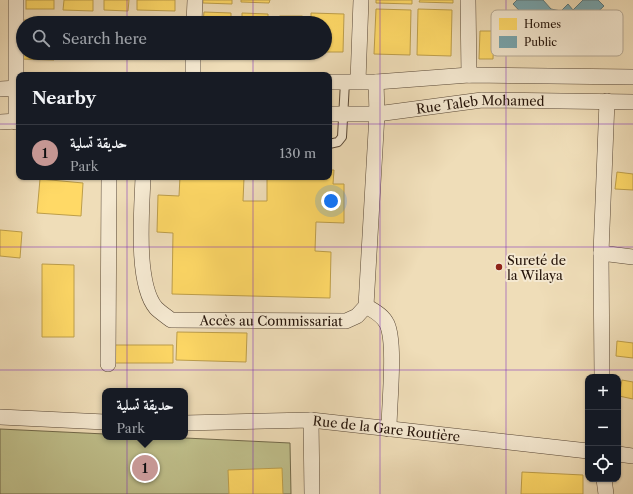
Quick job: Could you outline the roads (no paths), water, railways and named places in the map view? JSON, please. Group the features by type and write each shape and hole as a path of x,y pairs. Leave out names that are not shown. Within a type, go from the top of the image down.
{"street":[{"path":"16,0 16,16"},
{"path":"194,16 195,0"},
{"path":"351,81 361,0"},
{"path":"468,0 469,75"},
{"path":"17,60 18,72"},
{"path":"193,60 193,72"},
{"name":"Rue Taleb Mohamed","path":"332,82 376,82 469,75 633,77"},
{"path":"376,82 377,114 366,306 378,313 387,324 392,339 389,429"},
{"path":"0,89 16,88"},
{"name":"Rue Taleb Mohamed","path":"332,114 377,114 482,100 633,102"},
{"path":"602,374 601,253 607,101"},
{"path":"0,122 16,122"},
{"path":"108,364 109,180"},
{"name":"Accès au Commissariat","path":"143,180 141,252 148,291 156,307 171,320 346,321 357,316 366,306"},
{"path":"601,253 633,257"},
{"path":"0,416 102,422"},
{"path":"311,420 312,494"},
{"name":"Rue de la Gare Routière","path":"188,423 311,420 585,451"},
{"path":"621,454 633,456"},
{"path":"604,482 606,494"}],"lane":[{"path":"332,143 338,142 342,137 344,114 351,81"}],"place":[{"name":"Sureté de la Wilaya","path":"499,267"},
{"name":"حديقة تسلية","path":"145,468"}]}
